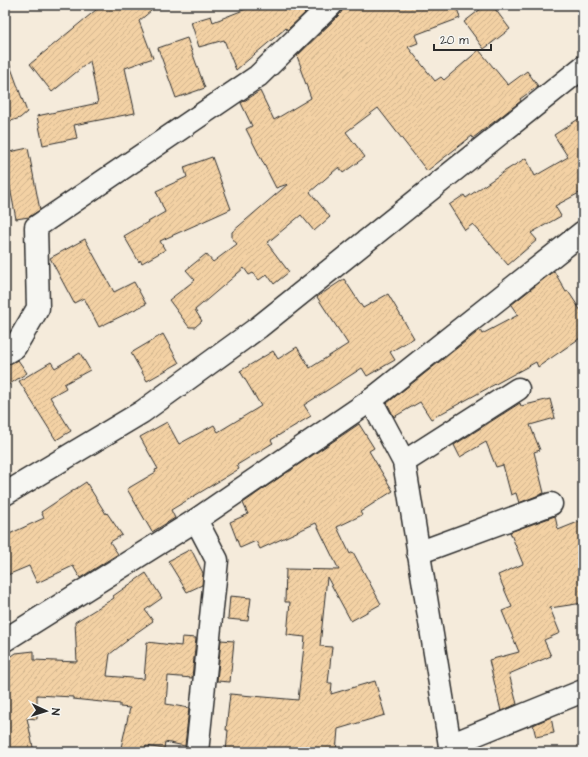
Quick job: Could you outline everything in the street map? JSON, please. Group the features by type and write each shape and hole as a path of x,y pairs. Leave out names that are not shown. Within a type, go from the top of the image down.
{"street":[{"path":"5,353 15,347 38,308 36,227 258,76 331,5"},
{"path":"5,494 142,412 259,327 583,67"},
{"path":"5,640 196,520 371,400 583,232"},
{"path":"404,462 518,389"},
{"path":"371,400 404,462 451,749 583,690"},
{"path":"418,553 551,504"},
{"path":"196,520 217,560 196,752"}],"building":[{"path":"102,5 158,5 139,21 153,58 125,68 135,113 74,125 77,138 43,145 37,116 98,103 90,61 52,92 30,64"},
{"path":"256,5 301,5 305,13 287,30 286,28 236,70 224,40 199,47 191,22 211,16 213,22"},
{"path":"343,5 456,5 460,18 415,35 418,43 408,47 435,81 441,77 444,80 479,50 508,85 527,71 538,86 473,138 472,136 427,171 378,108 346,132 365,157 343,173 339,167 310,192 330,217 314,231 301,215 267,243 289,272 274,284 267,274 259,280 253,273 249,275 244,268 195,310 202,321 195,327 189,327 169,300 195,280 186,270 206,254 213,262 237,244 232,238 232,232 288,184 276,188 246,129 252,126 241,103 260,91 274,120 311,98 297,56 340,14 343,9"},
{"path":"486,5 492,5 510,29 484,49 464,22"},
{"path":"187,38 205,88 176,98 158,48"},
{"path":"5,57 7,57 27,112 20,118 5,123"},
{"path":"583,116 583,191 555,206 561,216 531,233 537,240 508,265 473,224 465,230 449,205 464,195 466,198 526,158 535,176 568,157 554,135"},
{"path":"28,148 40,210 29,217 16,219 5,161 5,153"},
{"path":"212,157 231,209 160,241 165,250 142,263 140,260 139,262 124,236 165,212 156,191 187,177 184,167"},
{"path":"85,239 114,292 134,282 146,304 99,327 84,298 74,303 50,258"},
{"path":"554,271 566,292 568,291 583,314 583,336 538,367 536,362 431,419 420,402 394,417 387,403 480,330 482,334 518,315 511,305"},
{"path":"344,279 363,308 388,294 414,338 390,352 395,360 367,376 362,368 304,405 311,416 271,440 273,443 237,465 239,469 171,510 175,518 152,532 127,489 156,472 155,470 158,469 140,437 167,422 179,444 214,425 218,432 261,406 240,371 273,351 278,359 297,347 310,368 348,344 317,297"},
{"path":"163,334 179,363 147,381 131,353"},
{"path":"80,353 90,370 64,384 66,388 50,397 71,431 56,440 19,381 51,362 55,368"},
{"path":"18,360 27,373 5,387 5,365"},
{"path":"550,399 555,418 530,425 540,450 534,452 544,493 519,503 516,493 511,495 503,465 496,467 486,442 460,457 454,445 520,403 521,406"},
{"path":"359,424 374,448 369,451 393,491 360,512 362,515 337,527 350,554 353,552 381,604 351,621 327,577 320,646 332,647 328,683 332,683 331,694 375,681 385,715 338,729 336,752 226,752 228,730 226,730 230,694 298,700 305,637 287,635 290,602 285,602 286,569 339,570 316,523 260,549 256,541 240,548 230,522 248,514 243,503"},
{"path":"86,482 106,514 107,513 122,535 110,542 118,554 80,578 73,566 37,583 29,566 5,576 5,536 44,518 41,512"},
{"path":"555,516 558,530 583,520 583,603 550,608 560,633 544,640 551,656 509,674 517,704 501,711 489,660 519,652 502,611 512,607 498,575 523,564 510,532"},
{"path":"191,549 203,573 202,585 187,592 168,561"},
{"path":"146,573 162,598 145,610 153,621 126,640 128,640 110,654 107,676 144,679 147,642 181,646 182,637 196,638 192,678 168,676 166,704 189,708 185,746 165,742 164,749 146,746 145,752 120,752 130,708 120,707 120,704 73,699 73,697 37,695 37,719 27,718 34,752 5,752 5,661 16,653 34,651 34,660 77,662 75,622 114,598 113,596"},
{"path":"230,596 251,598 248,621 228,619"},
{"path":"221,640 234,641 230,682 217,681"},
{"path":"551,717 554,733 536,737 533,725"}]}
